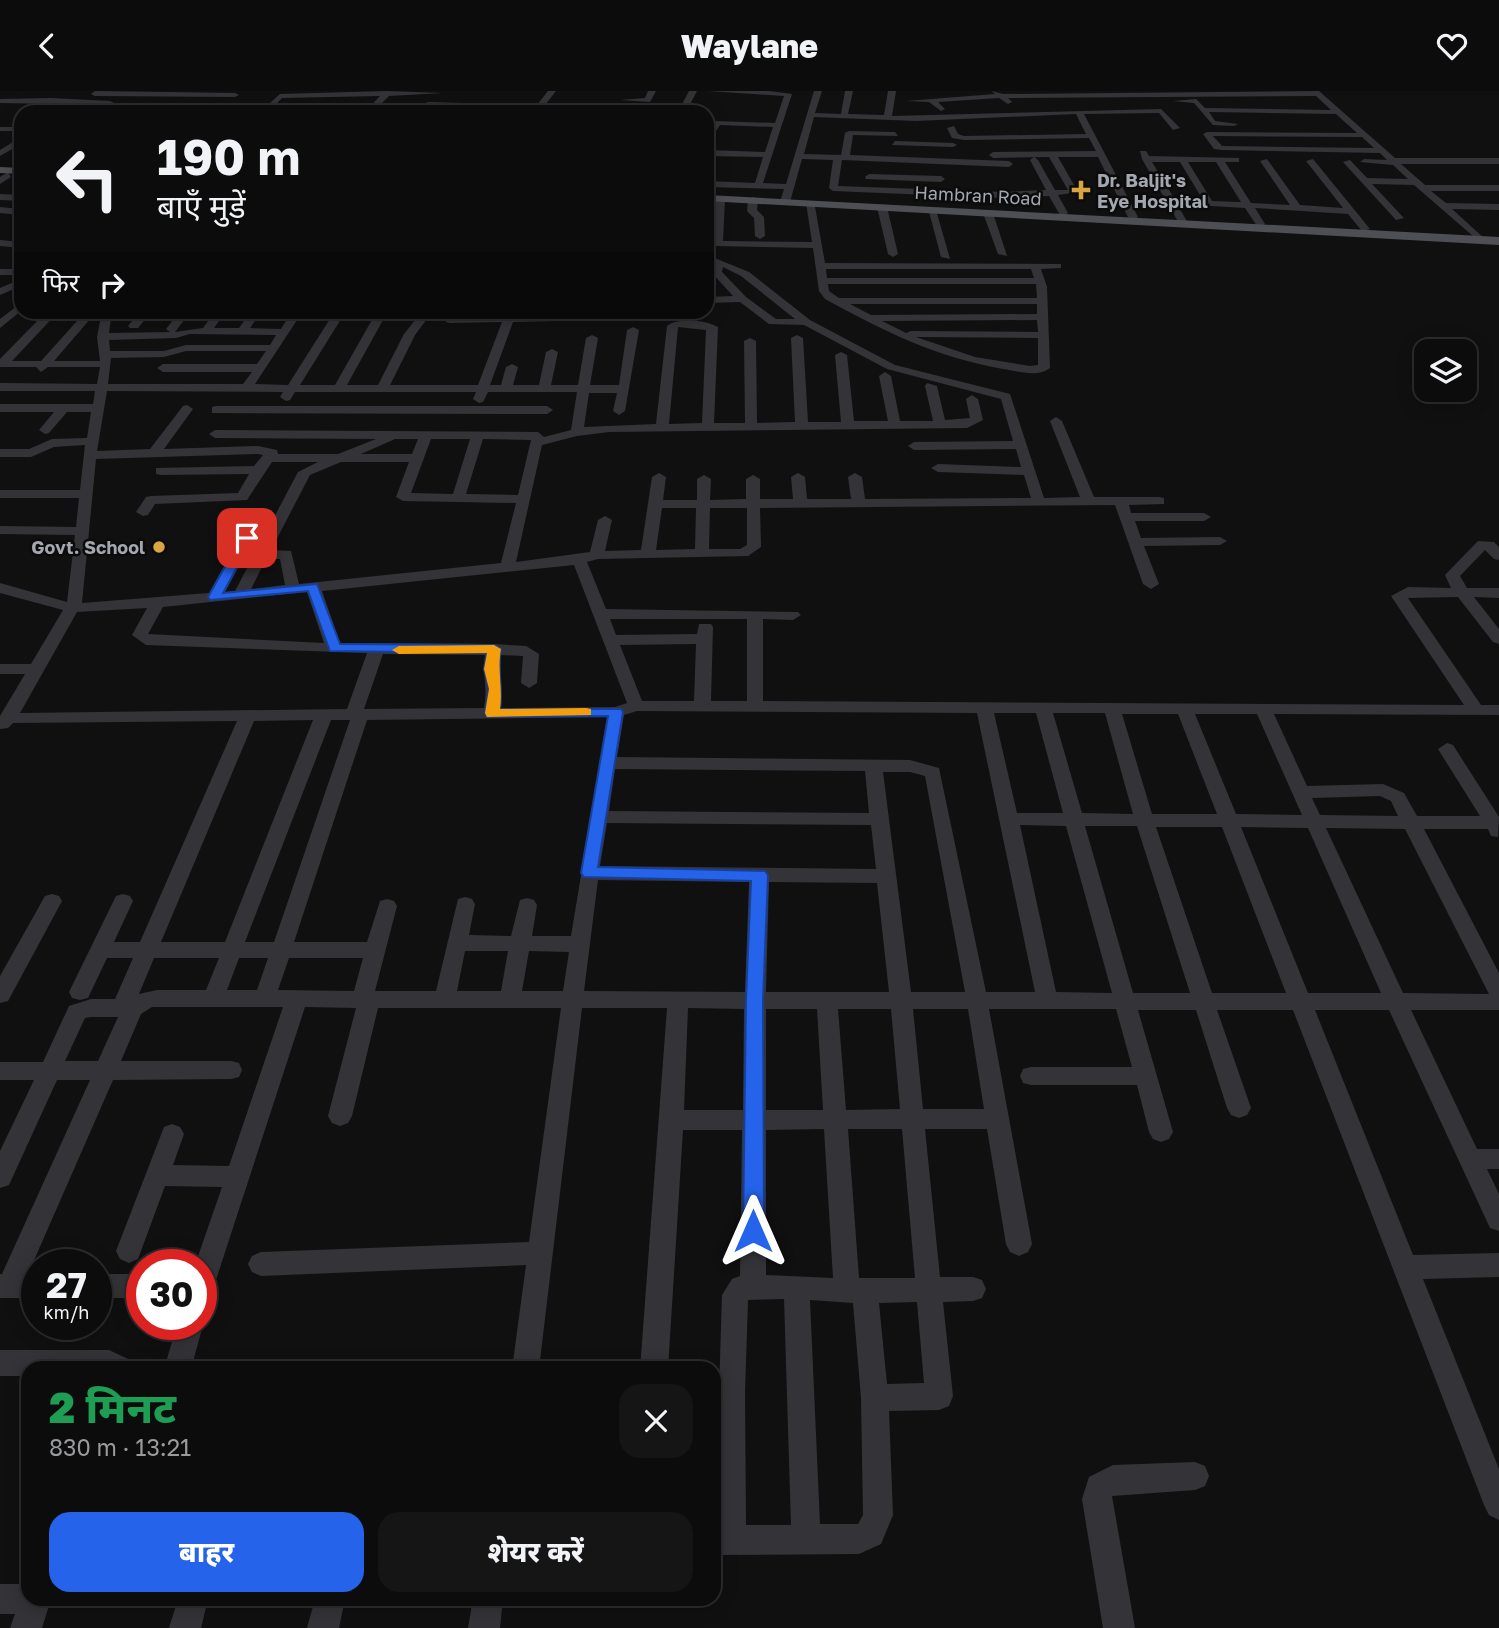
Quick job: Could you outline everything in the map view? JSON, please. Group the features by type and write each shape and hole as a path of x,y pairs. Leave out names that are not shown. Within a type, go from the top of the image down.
{"main road":[{"name":"Hambran Road","path":"714,189 882,207 1365,229 1478,238"},
{"name":"Hambran Road","path":"714,190 753,200 796,197 1499,239"}],"street":[{"path":"1,101 16,91"},
{"path":"44,105 64,91"},
{"path":"538,105 552,91"},
{"path":"647,105 652,91"},
{"path":"712,91 787,94 758,186"},
{"path":"807,167 818,91"},
{"path":"826,91 799,156 796,197 817,245 824,291 836,301 900,335 939,350 1030,370 1042,369 1045,335 1043,301 1041,281 1035,266"},
{"path":"844,116 849,91"},
{"path":"870,121 892,91"},
{"path":"280,94 440,92"},
{"path":"428,104 440,92"},
{"path":"726,102 730,92"},
{"path":"1159,92 1166,101"},
{"path":"910,101 999,94 1317,92 1406,173 1419,181 1478,238"},
{"path":"84,103 98,93 235,95"},
{"path":"142,105 166,93"},
{"path":"304,95 296,104 377,104 388,93"},
{"path":"999,94 1023,114"},
{"path":"963,98 979,113"},
{"path":"580,105 585,99"},
{"path":"610,99 647,100"},
{"path":"931,100 949,117"},
{"path":"1,101 121,105"},
{"path":"1196,101 1216,124 1354,126"},
{"path":"428,104 465,102 471,105"},
{"path":"460,105 465,102"},
{"path":"1043,103 1327,102"},
{"path":"773,104 785,104"},
{"path":"846,104 859,104"},
{"path":"880,105 888,118"},
{"path":"880,105 916,106 916,123"},
{"path":"1203,110 1278,115 1303,111 1338,112"},
{"path":"882,148 916,123 949,117 1079,112 1120,116 1161,111 1176,128"},
{"path":"1303,111 1311,118"},
{"path":"714,128 721,112"},
{"path":"1079,112 1133,217"},
{"path":"739,124 744,113"},
{"path":"815,119 844,116 870,121 895,138"},
{"path":"1052,154 1075,191 983,194 832,187 833,176 850,129 870,121 888,118 951,128 955,136 965,133 969,146 1097,145"},
{"path":"815,119 895,138 953,145"},
{"path":"717,123 778,125"},
{"path":"1072,124 1085,123"},
{"path":"1230,133 1245,149"},
{"path":"1363,135 1207,134 1219,148 1382,151"},
{"path":"1260,134 1274,150"},
{"path":"1288,134 1304,150"},
{"path":"714,135 724,135"},
{"path":"1345,135 1362,151"},
{"path":"762,136 774,137"},
{"path":"894,159 895,138"},
{"path":"913,178 923,140"},
{"path":"1295,141 1353,142"},
{"path":"979,168 974,155 1052,154 1097,145"},
{"path":"841,156 858,148"},
{"path":"714,153 768,155"},
{"path":"799,156 894,159 941,167 979,168 1009,164"},
{"path":"841,156 979,168"},
{"path":"1182,221 1145,156 1184,160 1241,160"},
{"path":"1034,160 1063,213"},
{"path":"1184,160 1209,202"},
{"path":"1219,160 1260,224"},
{"path":"1252,161 1275,161"},
{"path":"1264,161 1297,208"},
{"path":"1298,161 1322,162"},
{"path":"1310,161 1365,229"},
{"path":"1335,162 1499,161"},
{"path":"1347,162 1399,218"},
{"path":"997,164 1003,174"},
{"path":"751,166 765,167"},
{"path":"941,167 941,193"},
{"path":"833,176 847,176"},
{"path":"860,176 941,179"},
{"path":"1365,181 1419,181 1499,188"},
{"path":"982,183 983,194"},
{"path":"714,189 758,186 796,197"},
{"path":"753,200 752,211 759,217 760,236"},
{"path":"1170,201 1351,211"},
{"path":"1443,206 1499,207"},
{"path":"882,207 893,254"},
{"path":"931,210 946,257"},
{"path":"988,213 1003,254"},
{"path":"1453,215 1499,216"},
{"path":"714,244 817,245"},
{"path":"714,261 745,274 806,322 891,367 1003,395 1008,399 1039,502"},
{"path":"714,265 724,282 773,322 806,322"},
{"path":"820,266 1057,266"},
{"path":"822,281 1041,281"},
{"path":"714,283 724,282"},
{"path":"714,300 742,299"},
{"path":"836,301 1043,301"},
{"path":"0,325 14,312"},
{"path":"982,317 995,334 997,343 993,363"},
{"path":"868,318 1043,317"},
{"path":"2,365 46,319"},
{"path":"26,387 85,319"},
{"path":"4,722 74,608 92,448 107,359 103,337 106,319"},
{"path":"134,326 140,319"},
{"path":"172,329 180,319"},
{"path":"206,332 215,319"},
{"path":"242,332 251,319"},
{"path":"247,388 292,319"},
{"path":"187,409 158,453 161,471 147,506 242,497 248,491 258,470 266,434 336,319"},
{"path":"339,388 378,319"},
{"path":"382,388 410,334 422,319"},
{"path":"450,320 465,319"},
{"path":"479,399 509,319"},
{"path":"662,427 673,326 676,324 712,327 708,426"},
{"path":"619,411 633,330"},
{"path":"103,337 206,332 283,332"},
{"path":"900,335 1045,335"},
{"path":"577,432 592,338"},
{"path":"797,338 802,426"},
{"path":"750,341 751,427"},
{"path":"2,365 164,354 181,348 274,348"},
{"path":"544,389 552,352"},
{"path":"841,355 848,426"},
{"path":"506,389 512,367"},
{"path":"163,368 260,368"},
{"path":"885,376 895,426"},
{"path":"931,386 940,425"},
{"path":"0,387 382,388 547,410"},
{"path":"240,595 305,472 506,389 624,389"},
{"path":"538,442 577,432 609,428 895,426 976,422 972,399"},
{"path":"2,414 16,408 99,408"},
{"path":"45,430 64,408"},
{"path":"216,410 453,410"},
{"path":"1056,421 1089,502"},
{"path":"215,434 535,435 539,439 508,566"},
{"path":"426,435 403,496 524,499"},
{"path":"458,499 478,435"},
{"path":"0,453 32,453 51,443 158,453 417,458"},
{"path":"914,446 1022,445"},
{"path":"932,446 942,485"},
{"path":"161,471 258,470"},
{"path":"656,504 898,503 942,485 1030,471"},
{"path":"649,555 659,477"},
{"path":"798,477 800,503"},
{"path":"855,477 859,503"},
{"path":"702,554 705,479"},
{"path":"0,588 74,608 240,595 579,560 597,555 738,554 753,550 752,479"},
{"path":"895,485 898,503"},
{"path":"942,485 1039,502 1159,501"},
{"path":"0,494 86,494"},
{"path":"1120,502 1151,584"},
{"path":"1126,517 1205,517"},
{"path":"214,597 258,518"},
{"path":"597,555 605,520"},
{"path":"0,530 83,531"},
{"path":"1135,542 1220,541"},
{"path":"1499,556 1489,545 1483,544 1453,573 1453,579 1463,594 1499,639"},
{"path":"261,555 286,554 293,589"},
{"path":"526,1361 589,873 607,763 626,709 610,640 579,560"},
{"path":"313,587 334,648"},
{"path":"1476,710 1399,596 1408,592 1499,593"},
{"path":"157,603 140,635 146,640 376,650 526,651 531,654 528,683"},
{"path":"600,614 793,615"},
{"path":"702,706 705,614"},
{"path":"755,615 755,707"},
{"path":"610,640 704,639"},
{"path":"492,713 496,689 491,669 494,649"},
{"path":"265,999 376,650"},
{"path":"0,669 37,669"},
{"path":"4,722 492,713 702,706 1499,710"},
{"path":"984,708 1047,1000"},
{"path":"1043,708 1161,1132"},
{"path":"1112,709 1143,819 1239,1108"},
{"path":"1185,709 1499,1505"},
{"path":"1263,709 1395,1000 1499,1220"},
{"path":"213,999 324,715"},
{"path":"5,1286 105,1072 147,950 248,716"},
{"path":"1447,750 1496,828"},
{"path":"607,763 920,767 929,769 935,776 1019,1244"},
{"path":"873,766 901,1000 939,1397 875,1398"},
{"path":"1300,792 1390,792 1398,797 1499,993"},
{"path":"598,817 880,819"},
{"path":"1009,819 1312,820 1411,822 1496,828"},
{"path":"589,873 887,876"},
{"path":"753,1286 755,999 760,875"},
{"path":"0,995 8,965 52,901"},
{"path":"80,992 123,901"},
{"path":"445,998 465,904"},
{"path":"340,1116 387,905"},
{"path":"510,998 527,905"},
{"path":"457,943 580,944"},
{"path":"100,950 376,950"},
{"path":"0,1177 77,1012 92,1008 128,1008 148,999 1499,1002"},
{"path":"214,1249 297,999"},
{"path":"655,1361 678,999"},
{"path":"827,1000 835,1120 856,1291 875,1398 878,1515 874,1531 859,1539 723,1540 722,1393 735,1295 741,1288 797,1287 856,1291 973,1289"},
{"path":"0,1071 231,1070"},
{"path":"1031,1076 1145,1076"},
{"path":"672,1121 998,1119"},
{"path":"130,1249 172,1134"},
{"path":"1470,1159 1499,1159"},
{"path":"157,1175 238,1177"},
{"path":"261,1264 539,1253"},
{"path":"1407,1267 1499,1265"},
{"path":"797,1287 806,1540"},
{"path":"179,1361 186,1340"},
{"path":"0,1363 21,1363"},
{"path":"1119,1628 1097,1499 1099,1487 1113,1479 1195,1476"},
{"path":"0,1599 21,1599"},
{"path":"26,1628 34,1606"},
{"path":"185,1628 191,1606"},
{"path":"323,1628 328,1606"},
{"path":"484,1628 487,1606"}],"slow traffic":[{"path":"399,650 494,649 491,669 496,689 492,713 586,712"}],"place":[{"name":"Dr. Baljit's Eye Hospital","path":"1081,190"},
{"name":"Govt. School","path":"159,547"}],"route":[{"path":"247,538 214,597 313,587 334,648 494,649 491,669 496,689 492,713 616,712 589,873 760,875 755,999 753,1231"}]}
